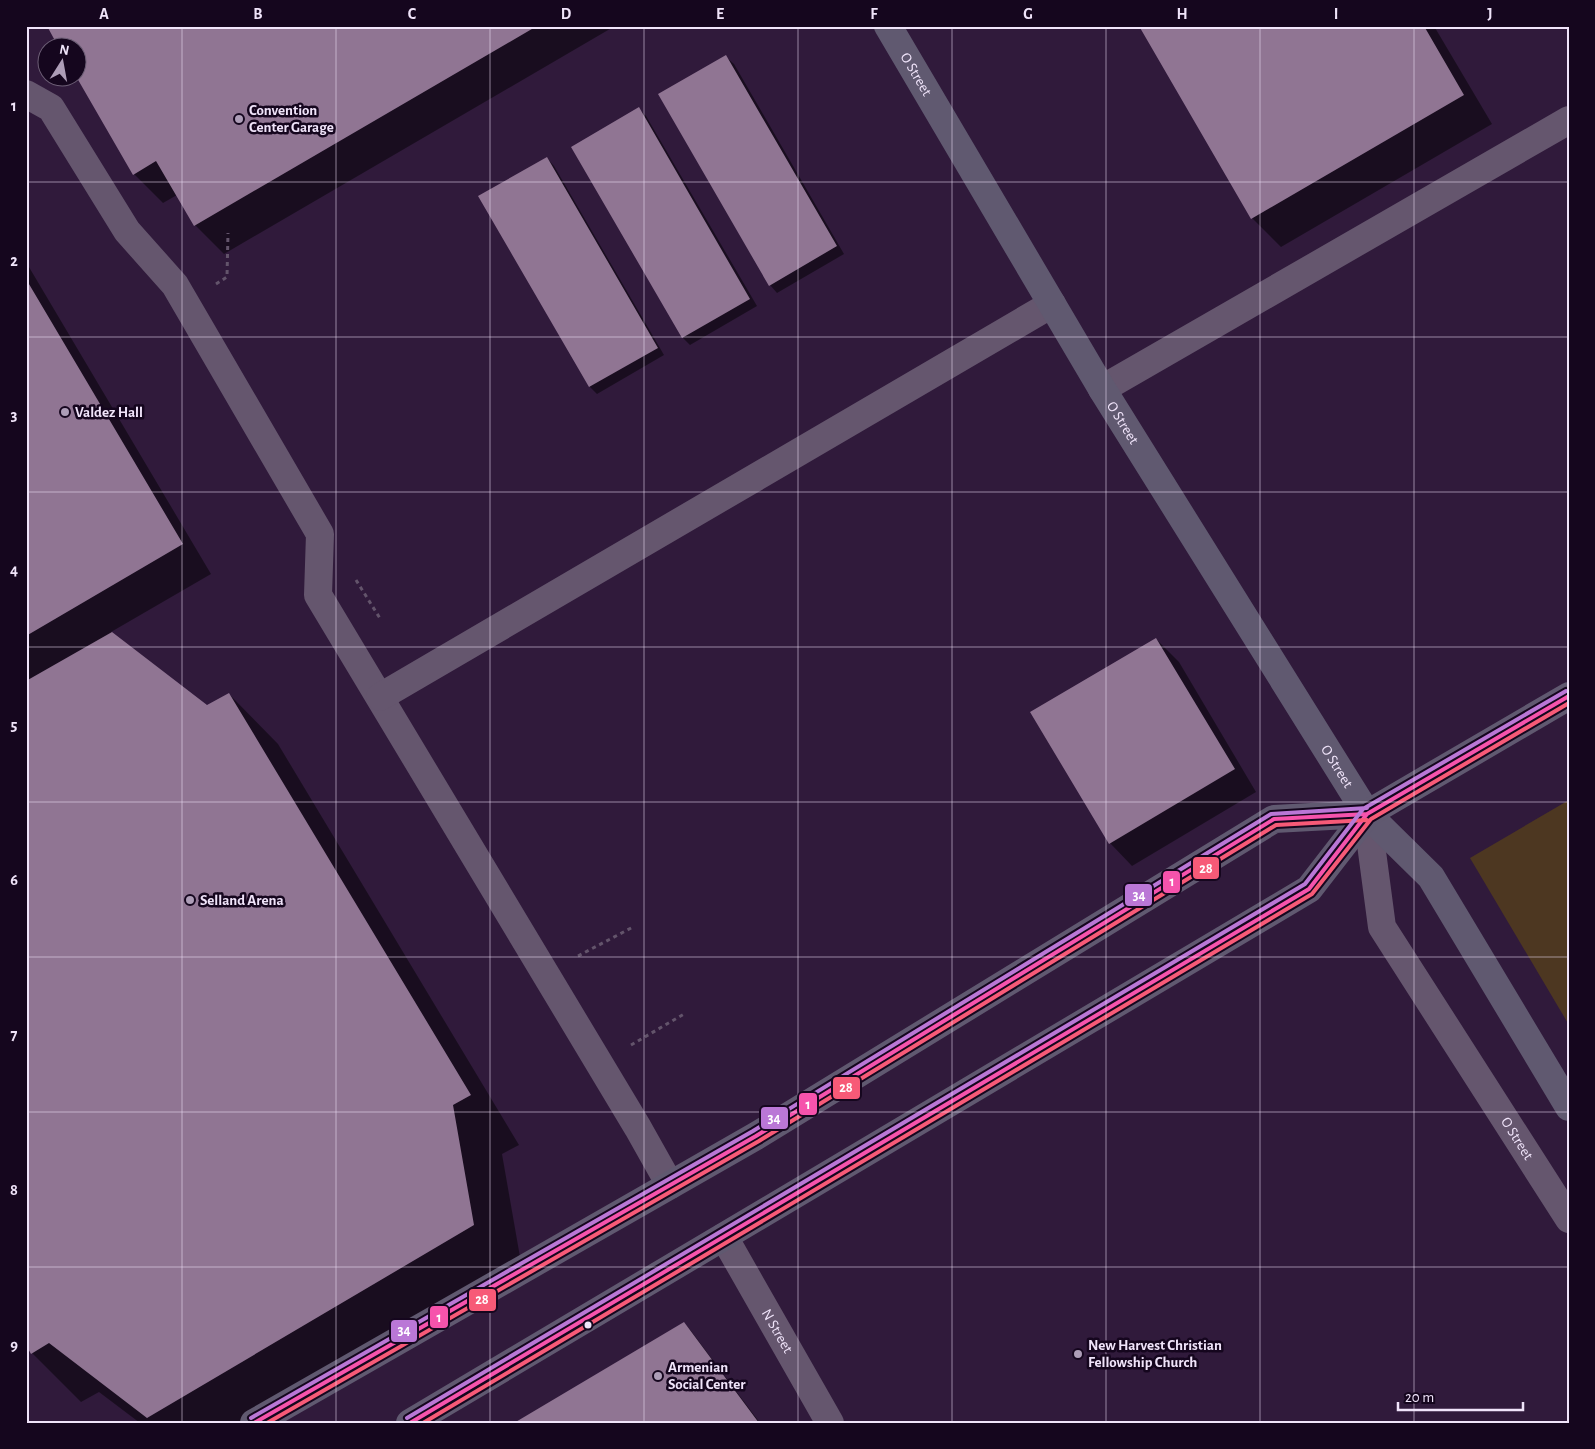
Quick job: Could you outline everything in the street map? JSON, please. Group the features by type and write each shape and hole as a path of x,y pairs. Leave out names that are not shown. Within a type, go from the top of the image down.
{"main road":[{"name":"O Street","path":"888,26 1102,389 1367,814 1430,877 1569,1107"},
{"path":"410,1423 1309,889 1367,814 1569,696"},
{"path":"254,1423 756,1136 1274,820 1367,814"}],"street":[{"path":"26,94 51,108 127,231 174,285 320,534 318,595 638,1128 670,1185"},
{"path":"1102,389 1569,120"},
{"path":"380,697 1052,304"},
{"name":"O Street","path":"1367,814 1382,927 1569,1220"},
{"name":"N Street","path":"724,1237 830,1423"}],"path":[{"path":"578,956 633,926"},
{"path":"630,1045 684,1014"}],"shaded area":[{"path":"1569,800 1569,1025 1470,858"}],"building":[{"name":"Convention Center Garage","path":"47,26 537,26 194,226 156,161 133,175 83,88 88,88 88,38 54,38"},
{"path":"1139,26 1424,26 1464,95 1251,219"},
{"path":"726,55 837,246 769,286 658,94"},
{"path":"639,107 750,299 682,338 571,147"},
{"path":"547,157 658,348 589,387 478,196"},
{"name":"Valdez Hall","path":"26,279 183,544 26,636"},
{"name":"Selland Arena","path":"112,632 207,705 229,693 471,1095 453,1105 474,1225 147,1418 49,1343 31,1354 26,1345 26,681"},
{"path":"1156,638 1235,769 1109,844 1030,712"},
{"name":"Armenian Social Center","path":"684,1322 759,1423 514,1423"}],"transit line":[{"name":"34","path":"407,1418 1305,884 1363,809 1566,691"},
{"name":"1","path":"410,1423 1309,889 1367,814 1569,696"},
{"name":"28","path":"423,1423 1312,894 1371,819 1569,703"},
{"name":"34","path":"251,1418 753,1131 1271,814 1367,808"},
{"name":"1","path":"254,1423 756,1136 1274,819 1367,814"},
{"name":"28","path":"267,1423 759,1141 1276,825 1367,820"}],"place":[{"name":"Convention Center Garage","path":"239,119"},
{"name":"Valdez Hall","path":"65,412"},
{"name":"Selland Arena","path":"190,900"},
{"name":"New Harvest Christian Fellowship Church","path":"1078,1354"},
{"name":"Armenian Social Center","path":"658,1376"}]}
